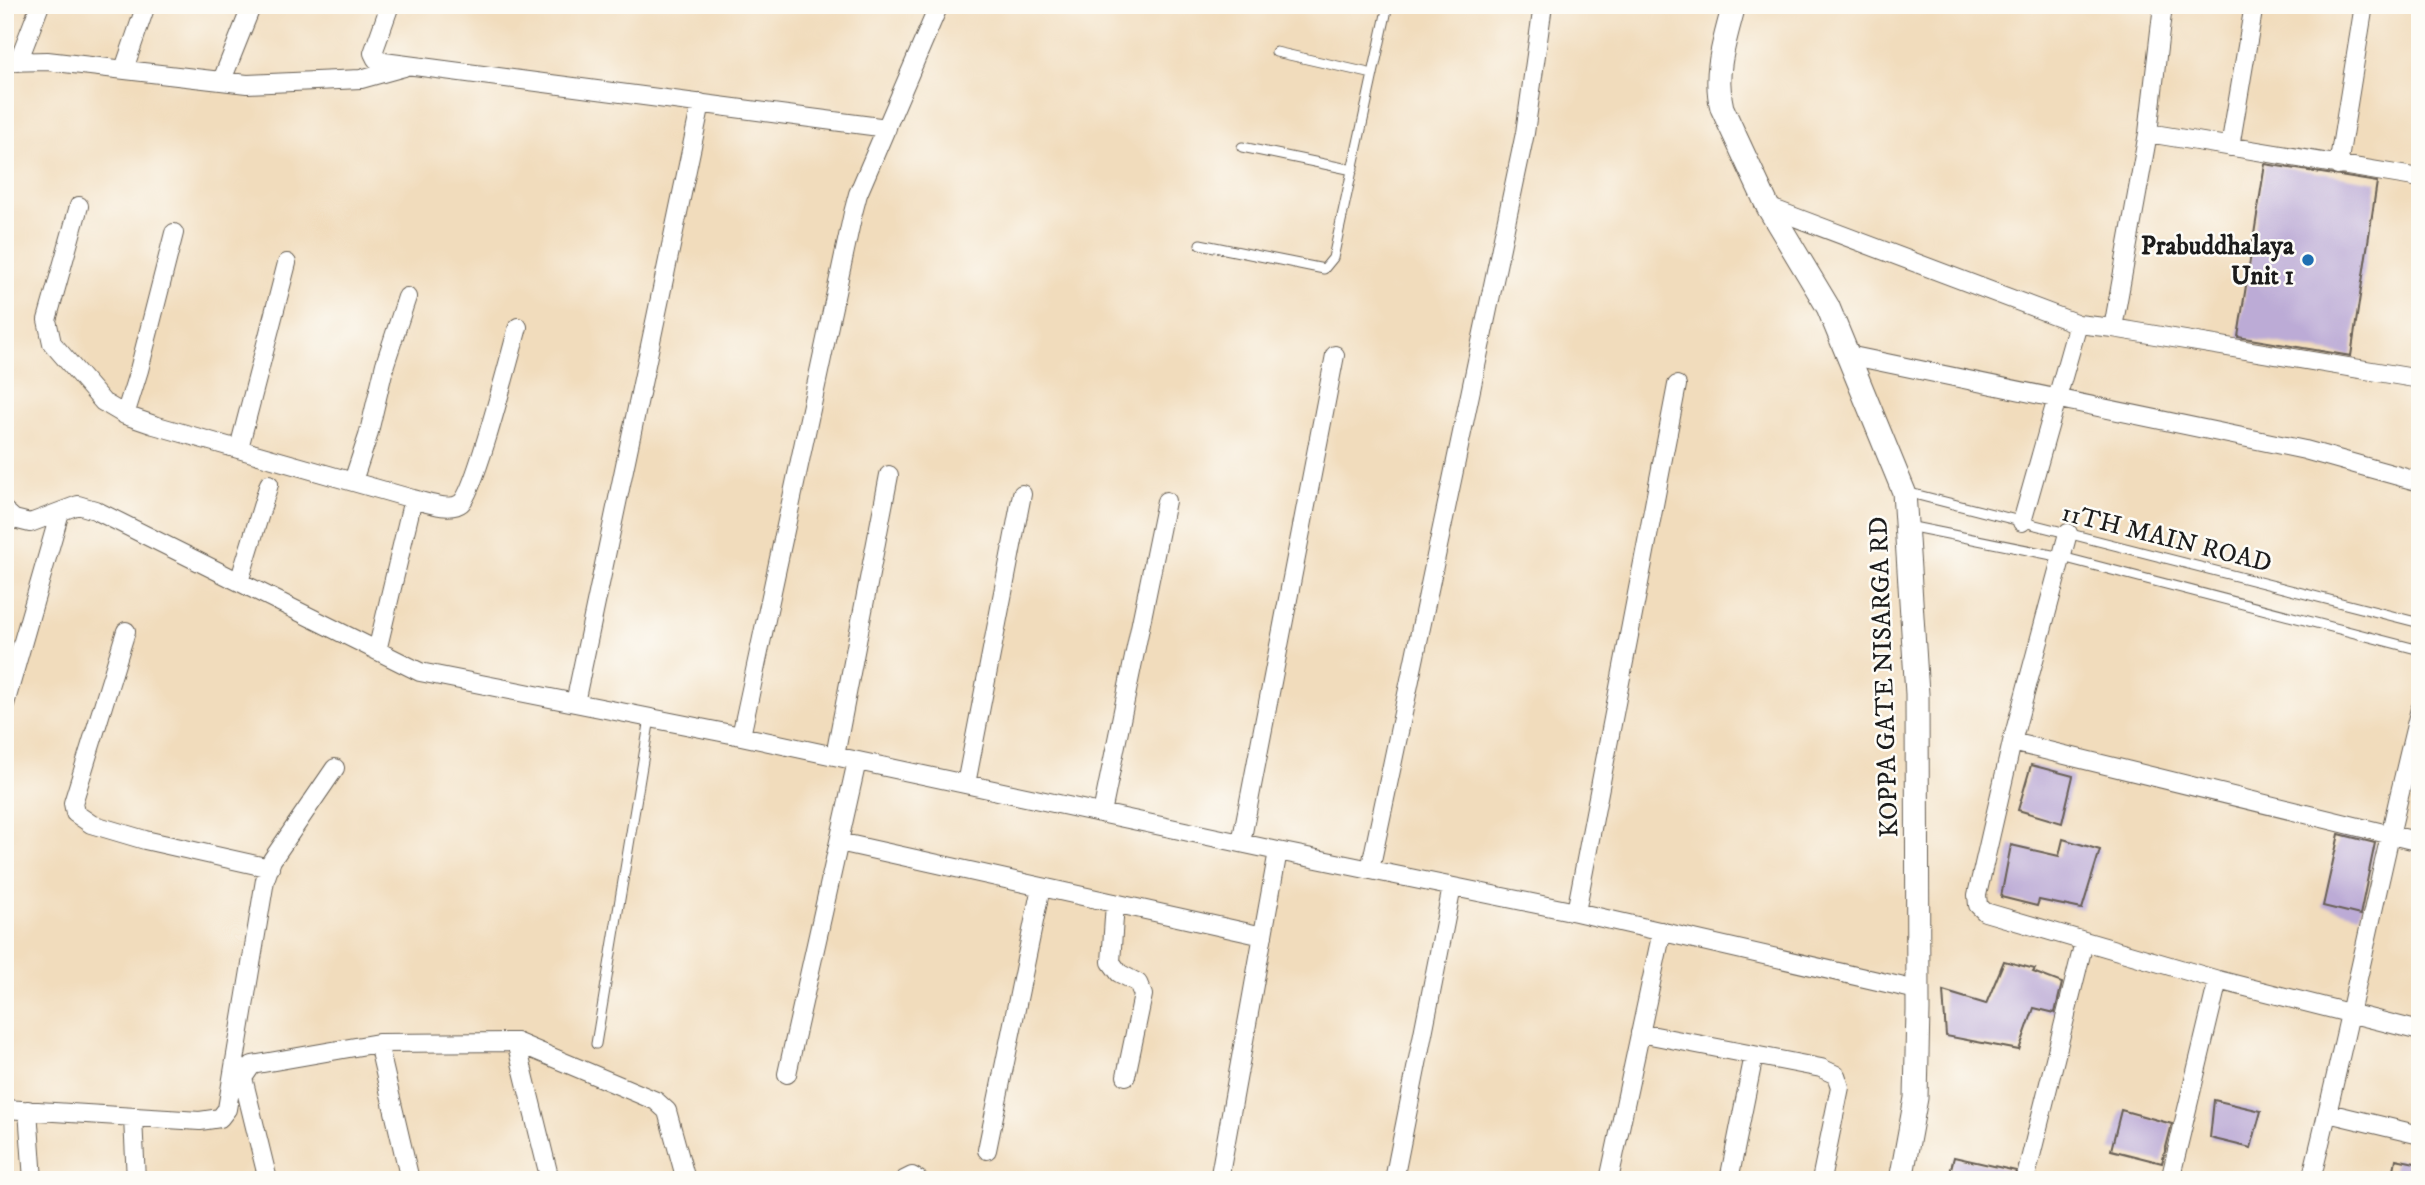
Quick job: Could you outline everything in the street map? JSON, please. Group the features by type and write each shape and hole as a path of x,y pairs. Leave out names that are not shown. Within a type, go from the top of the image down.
{"street":[{"path":"40,5 12,62 47,61 247,84 361,79 411,65"},
{"path":"124,69 146,5"},
{"path":"222,80 252,5"},
{"path":"390,5 373,53 376,59 887,128"},
{"path":"741,736 858,194 939,5"},
{"path":"1370,870 1525,132 1543,5"},
{"name":"KOPPA GATE NISARGA RD","path":"1734,5 1720,60 1718,95 1722,108 1768,207 1823,299 1904,492 1917,694 1917,990 1916,1098 1901,1180"},
{"path":"2113,328 2148,133 2163,5"},
{"path":"2230,147 2254,5"},
{"path":"2338,166 2364,5"},
{"path":"575,703 701,103"},
{"path":"2148,133 2420,178"},
{"path":"79,206 47,320 52,343 103,402 125,415 153,425 413,499 452,507 461,503 481,457 518,327"},
{"path":"1768,207 2078,324 2420,379"},
{"path":"125,415 174,233"},
{"path":"239,448 287,263"},
{"path":"353,481 368,436 385,364 407,297"},
{"path":"2022,522 2078,324"},
{"path":"1241,843 1335,355"},
{"path":"1848,355 2305,450 2420,482"},
{"path":"1576,912 1677,385"},
{"path":"835,756 889,475"},
{"path":"239,582 269,484"},
{"path":"966,784 1022,494"},
{"path":"377,651 413,499"},
{"path":"1102,813 1166,500"},
{"path":"5,511 15,519 30,523 78,505 94,510 420,672 741,736 1576,912 1917,990"},
{"path":"5,704 60,512"},
{"path":"2068,533 2012,742 1977,895 1978,905 1985,912 2084,942 2218,980 2420,1031"},
{"path":"126,631 73,803 75,813 91,824 145,840 270,868"},
{"path":"2311,1180 2388,834 2420,709"},
{"path":"2012,742 2420,842"},
{"path":"787,1074 857,761"},
{"path":"5,1109 200,1121 220,1118 227,1109 265,880 272,860 335,768"},
{"path":"839,842 1263,936"},
{"path":"1219,1180 1278,851"},
{"path":"987,1150 1041,887"},
{"path":"1394,1180 1452,887"},
{"path":"1115,903 1111,962 1119,973 1138,983 1143,995 1126,1076"},
{"path":"1609,1180 1662,931"},
{"path":"2025,1180 2084,942"},
{"path":"2170,1180 2218,980"},
{"path":"1640,1033 1821,1068 1836,1074 1840,1087 1821,1180"},
{"path":"516,1042 550,1180"},
{"path":"268,1180 243,1078 251,1065 378,1044 516,1042 656,1101 667,1111 685,1180"},
{"path":"378,1044 411,1180"},
{"path":"1729,1180 1754,1055"},
{"path":"28,1110 33,1180"},
{"path":"2328,1113 2420,1135"},
{"path":"133,1118 136,1180"},
{"path":"904,1180 912,1176 919,1180"}],"lane":[{"path":"1200,243 1324,269 1333,258 1388,5"},
{"path":"1276,52 1373,74"},
{"path":"1242,146 1353,170"},
{"name":"11TH MAIN ROAD","path":"1904,492 2420,623"},
{"name":"11TH MAIN ROAD","path":"1906,526 2062,557 2420,650"},
{"path":"596,1044 650,718"}],"building":[{"name":"Prabuddhalaya Unit 1","path":"2265,164 2377,182 2351,356 2238,337"},
{"path":"2031,765 2073,776 2062,823 2018,810"},
{"path":"2339,834 2375,843 2360,915 2323,906"},
{"path":"2063,839 2100,850 2082,909 2039,900 2037,906 2001,897 2011,845 2059,856"},
{"path":"2004,961 2035,969 2033,972 2062,983 2055,1013 2034,1008 2019,1050 1946,1036 1943,991 1986,1004"},
{"path":"2214,1100 2261,1111 2251,1148 2210,1138"},
{"path":"2121,1110 2172,1124 2162,1163 2111,1150"},
{"path":"1954,1157 2016,1171 2014,1180 1948,1180"},
{"path":"2396,1159 2420,1164 2420,1180 2392,1180"}],"place":[{"name":"Prabuddhalaya Unit 1","path":"2308,260"}]}
